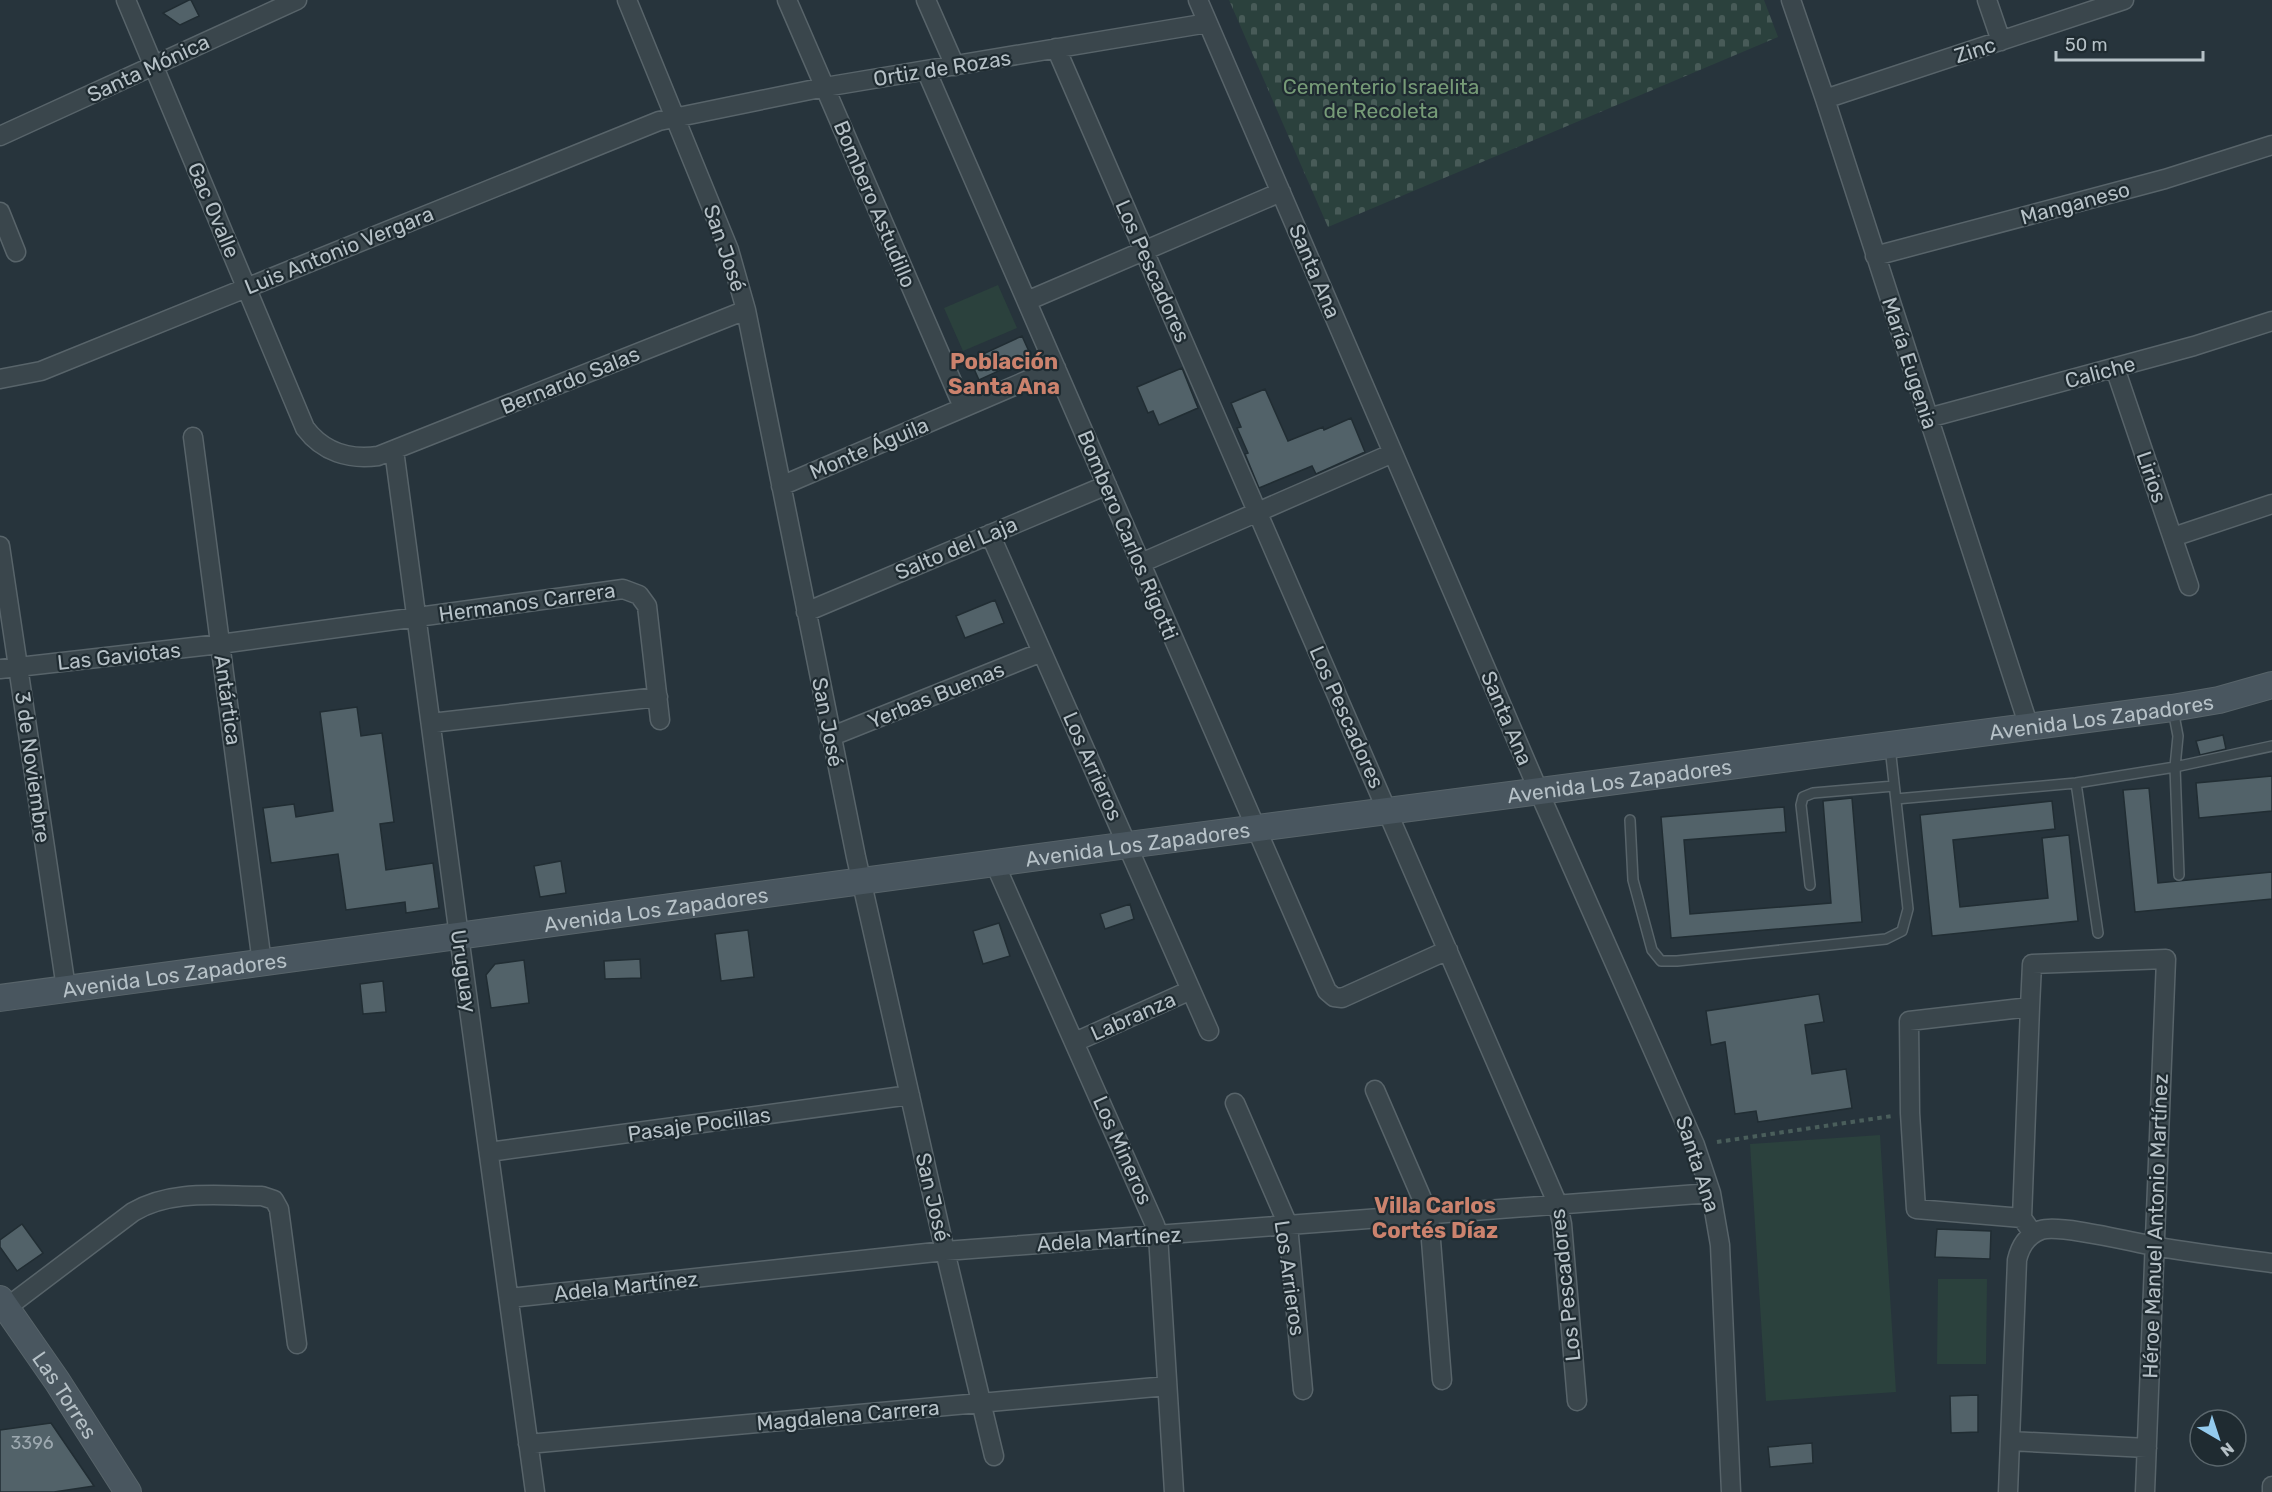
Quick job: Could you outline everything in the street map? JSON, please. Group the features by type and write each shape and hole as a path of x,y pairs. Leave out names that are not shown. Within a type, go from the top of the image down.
{"main road":[{"name":"Avenida Los Zapadores","path":"0,998 1128,845 2172,708 2219,700 2272,685"},
{"name":"Las Torres","path":"3,1304 57,1381 128,1492"}],"street":[{"name":"Gac Ovalle","path":"126,0 305,428 312,437 327,448 349,456 369,457 394,450"},
{"name":"Santa Mónica","path":"0,136 297,0"},
{"name":"San José","path":"627,0 729,250 746,310 830,737 861,882 994,1456"},
{"name":"Bombero Astudillo","path":"787,0 963,407"},
{"path":"926,0 955,66"},
{"name":"Santa Ana","path":"1198,0 1539,792 1695,1145 1711,1193 1720,1245 1731,1492"},
{"name":"María Eugenia","path":"1791,0 2029,727"},
{"path":"1987,0 2001,41"},
{"name":"Zinc","path":"1825,99 2124,0"},
{"name":"Ortiz de Rozas","path":"676,117 825,87 1208,23"},
{"name":"Los Pescadores","path":"1056,48 1558,1205 1562,1224 1577,1401"},
{"name":"Bombero Carlos Rigotti","path":"927,70 1327,991 1334,998 1342,998 1448,950"},
{"name":"Luis Antonio Vergara","path":"0,379 41,371 642,127 676,117"},
{"name":"Manganeso","path":"1875,256 2164,179 2272,145"},
{"path":"1027,301 1281,192"},
{"path":"0,212 16,252"},
{"name":"Bernardo Salas","path":"394,450 746,310"},
{"name":"Caliche","path":"1928,418 2115,368 2272,321"},
{"name":"Monte Águila","path":"781,486 1056,368"},
{"name":"Lirios","path":"2115,368 2189,586"},
{"name":"Antártica","path":"193,437 262,963"},
{"name":"Uruguay","path":"394,450 536,1492"},
{"path":"1141,563 1393,453"},
{"name":"Salto del Laja","path":"806,612 1107,485"},
{"path":"2173,537 2272,504"},
{"name":"Los Arrieros","path":"990,534 1209,1031"},
{"name":"3 de Noviembre","path":"0,546 9,668 66,988"},
{"name":"Hermanos Carrera","path":"417,617 623,589 632,590 647,606 660,720"},
{"name":"Las Gaviotas","path":"9,668 220,644 417,617"},
{"name":"Yerbas Buenas","path":"830,737 1042,652"},
{"path":"430,723 658,697"},
{"name":"Los Mineros","path":"994,864 1152,1216 1158,1235 1174,1492"},
{"name":"Héroe Manuel Antonio Martínez","path":"2030,1007 2032,964 2166,959 2145,1492"},
{"name":"Labranza","path":"1075,1042 1191,990"},
{"path":"2022,1218 1917,1209 1910,1113 1909,1022 2030,1007 2022,1218 2033,1234"},
{"path":"1375,1090 1429,1215 1442,1380"},
{"name":"Pasaje Pocillas","path":"489,1152 910,1095"},
{"name":"Los Arrieros","path":"1235,1103 1287,1225 1303,1390"},
{"name":"Adela Martínez","path":"510,1298 945,1251 1711,1193"},
{"path":"3,1304 149,1203 176,1197 262,1196 274,1200 279,1209 297,1344"},
{"path":"2002,1492 2010,1441 2017,1260 2022,1245 2033,1234 2041,1230 2059,1228 2155,1246 2272,1263"},
{"name":"Magdalena Carrera","path":"528,1443 1167,1386"},
{"path":"2010,1441 2147,1448"},
{"path":"2272,1486 2272,1492"}],"lane":[{"path":"2172,708 2178,735 2175,767 2179,875"},
{"path":"1630,820 1634,880 1652,950 1661,961 1886,939 1902,931 1908,909 1890,744"},
{"path":"1896,799 2076,783 2175,767 2272,746"},
{"path":"2076,783 2098,933"},
{"path":"1810,885 1801,805 1803,797 1813,793 1894,786"}],"path":[{"path":"1717,1142 1910,1113"}],"green space":[{"name":"Cementerio Israelita de Recoleta","path":"1229,0 1764,0 1778,37 1328,227"},
{"path":"998,285 1017,328 963,351 944,308"},
{"path":"1880,1135 1896,1392 1766,1401 1750,1144"},
{"path":"1938,1279 1987,1279 1986,1364 1937,1364"}],"building":[{"path":"189,0 199,16 180,25 163,13"},
{"path":"1022,336 1031,356 979,380 970,360"},
{"path":"1182,368 1198,408 1159,425 1153,411 1148,413 1137,387"},
{"path":"1265,389 1288,441 1323,427 1324,430 1351,418 1365,452 1316,474 1312,466 1259,488 1245,454 1248,453 1237,428 1241,427 1231,403"},
{"path":"995,600 1004,623 965,638 956,616"},
{"path":"357,707 361,736 382,733 394,822 380,824 386,870 433,863 439,908 406,913 405,902 346,910 338,854 271,863 263,808 294,804 296,817 333,811 320,712"},
{"path":"2223,735 2226,749 2200,755 2196,741"},
{"path":"2272,776 2272,811 2199,818 2196,783"},
{"path":"2149,788 2158,883 2272,872 2272,899 2135,912 2123,790"},
{"path":"1852,798 1862,922 1671,938 1661,817 1784,807 1786,832 1684,840 1690,914 1831,903 1823,801"},
{"path":"2052,801 2055,829 1953,840 1960,907 2048,898 2042,838 2069,835 2078,921 1932,936 1920,815"},
{"path":"561,861 566,893 540,897 534,866"},
{"path":"1130,904 1134,919 1105,929 1100,914"},
{"path":"999,923 1010,956 983,964 973,931"},
{"path":"748,930 754,977 721,981 715,934"},
{"path":"640,959 641,978 605,979 604,961"},
{"path":"524,960 529,1003 491,1008 486,975 495,964"},
{"path":"383,981 386,1012 363,1014 360,984"},
{"path":"1819,994 1824,1022 1805,1025 1812,1074 1846,1069 1852,1108 1758,1122 1756,1111 1735,1114 1725,1042 1711,1045 1706,1011"},
{"path":"22,1224 43,1253 17,1271 0,1247 0,1240"},
{"path":"1937,1229 1991,1231 1990,1259 1935,1257"},
{"path":"1978,1395 1978,1432 1951,1433 1950,1396"},
{"path":"51,1423 94,1486 54,1492 0,1492 0,1430"},
{"path":"1812,1443 1813,1463 1770,1467 1768,1447"}],"district":[{"name":"Población Santa Ana","path":"1004,374"},
{"name":"Villa Carlos Cortés Díaz","path":"1435,1218"}]}
